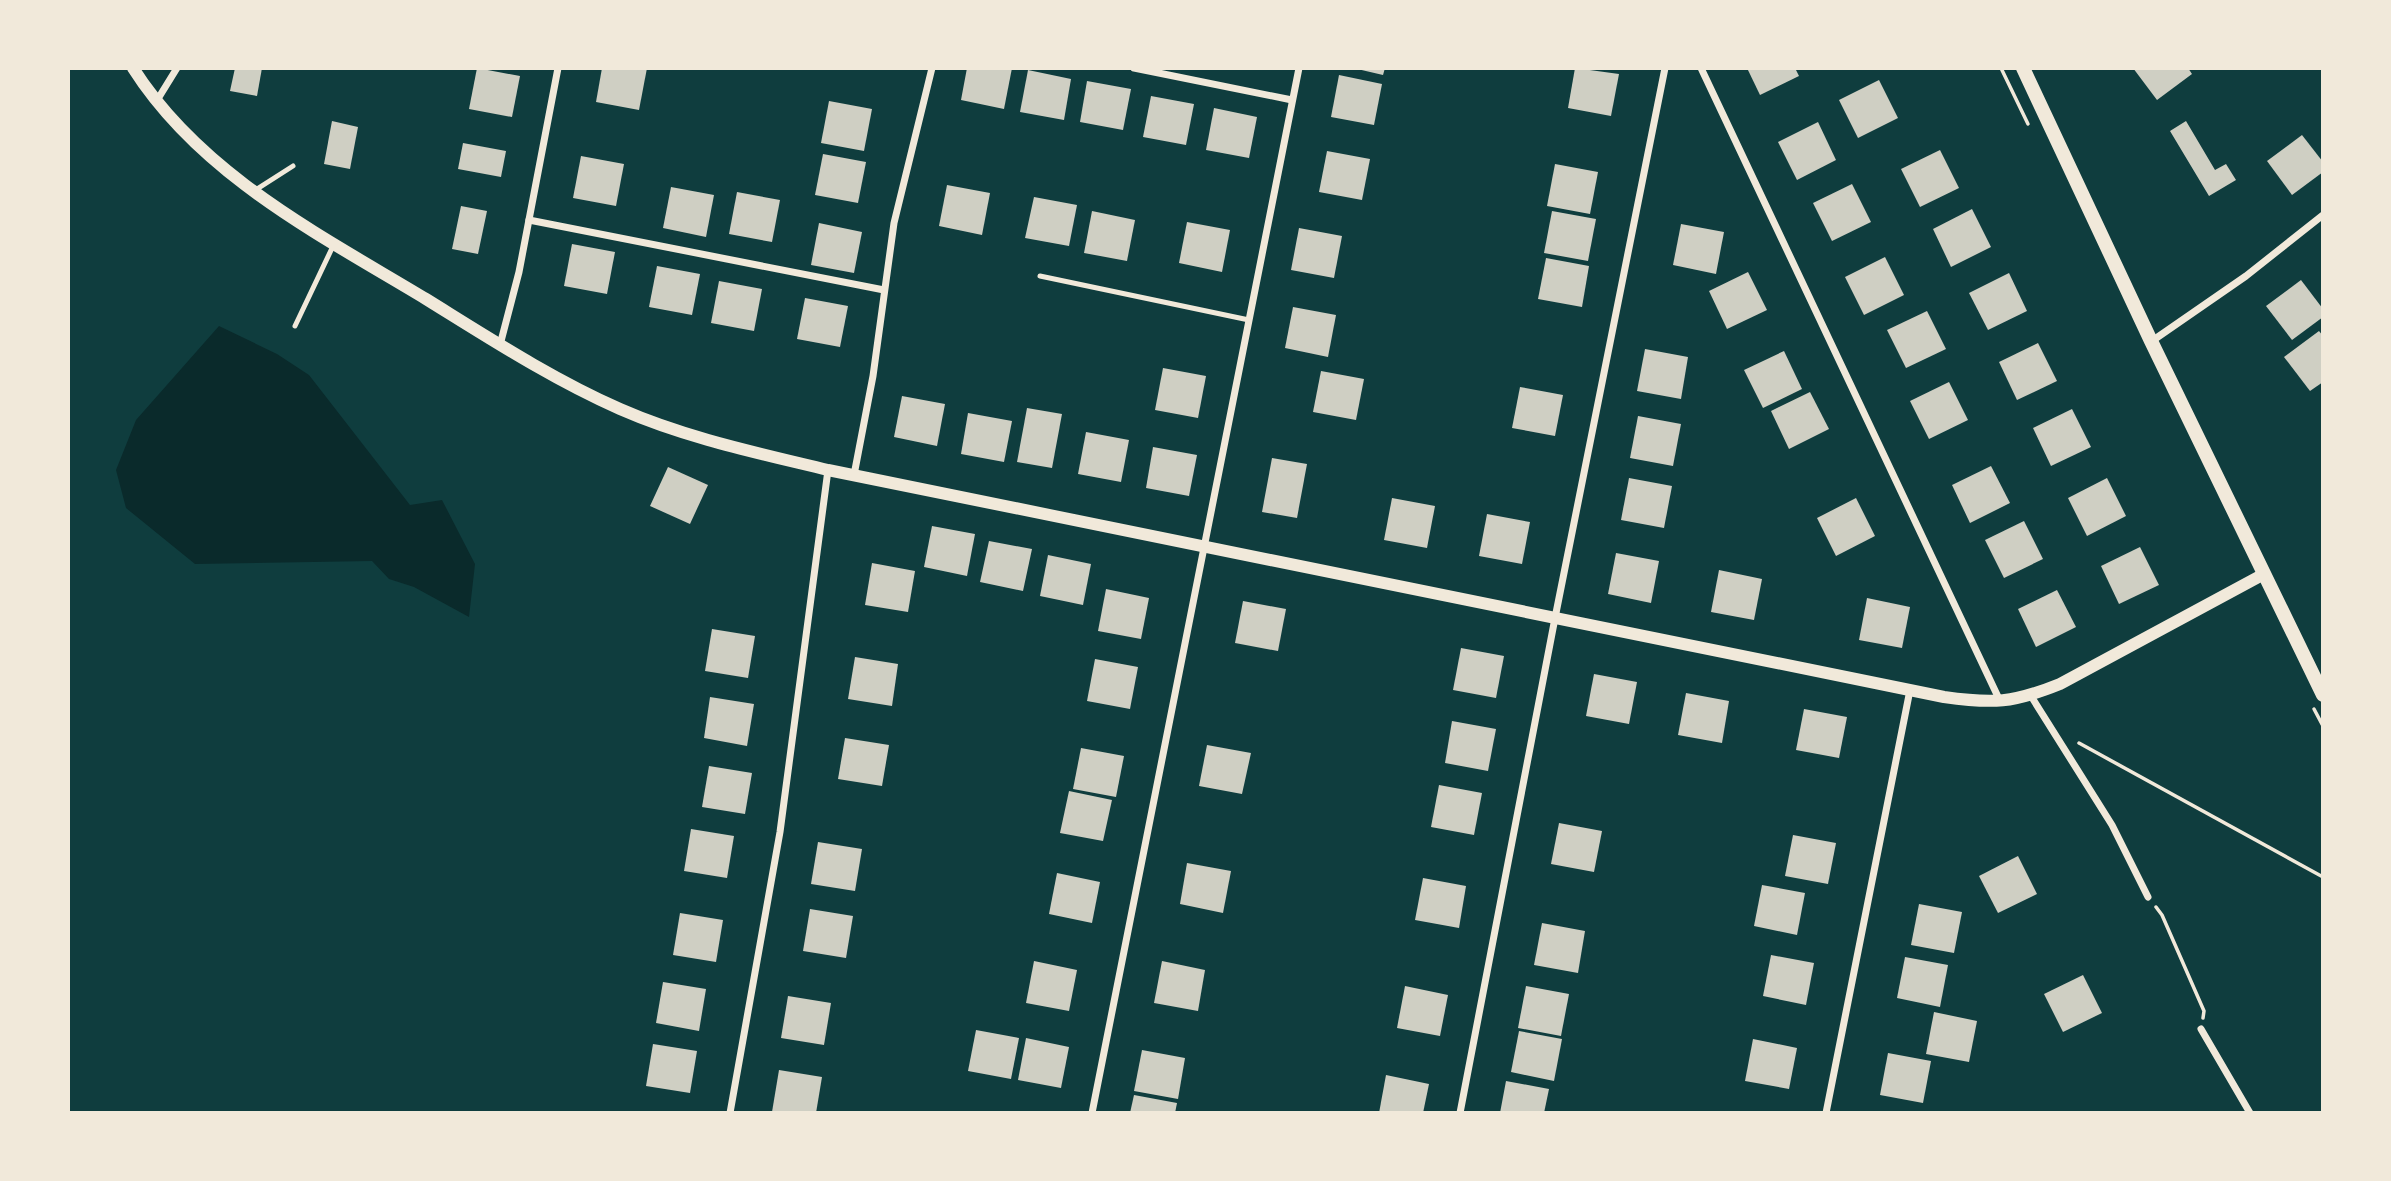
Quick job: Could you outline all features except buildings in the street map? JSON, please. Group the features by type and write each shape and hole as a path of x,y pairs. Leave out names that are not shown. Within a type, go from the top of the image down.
{"main road":[{"path":"2023,68 2151,341 2323,695"}],"street":[{"path":"133,68 156,102 221,168 334,244 500,345 620,410 722,444 828,470 1973,701 2000,702 2031,696 2096,667 2264,574"},
{"path":"156,102 177,68"},
{"path":"500,345 519,272 558,68"},
{"path":"854,475 873,376 894,223 932,68"},
{"path":"1134,68 1292,100"},
{"path":"1092,1113 1299,68"},
{"path":"1460,1113 1665,68"},
{"path":"1700,68 2000,702"},
{"path":"2151,341 2246,276 2323,215"},
{"path":"529,220 884,290"},
{"path":"730,1113 780,832 828,470"},
{"path":"1826,1113 1910,690"},
{"path":"2031,696 2112,825 2148,897"},
{"path":"2201,1029 2250,1113"}],"lane":[{"path":"254,191 293,166"},
{"path":"295,326 334,244"},
{"path":"1040,276 1249,320"}],"path":[{"path":"2053,729 2323,877"},
{"path":"2148,897 2162,915 2204,1011 2201,1029"}],"water":[{"path":"219,326 277,354 309,375 410,505 442,500 475,564 469,617 414,587 389,579 372,561 195,564 126,508 116,470 136,420"}]}
